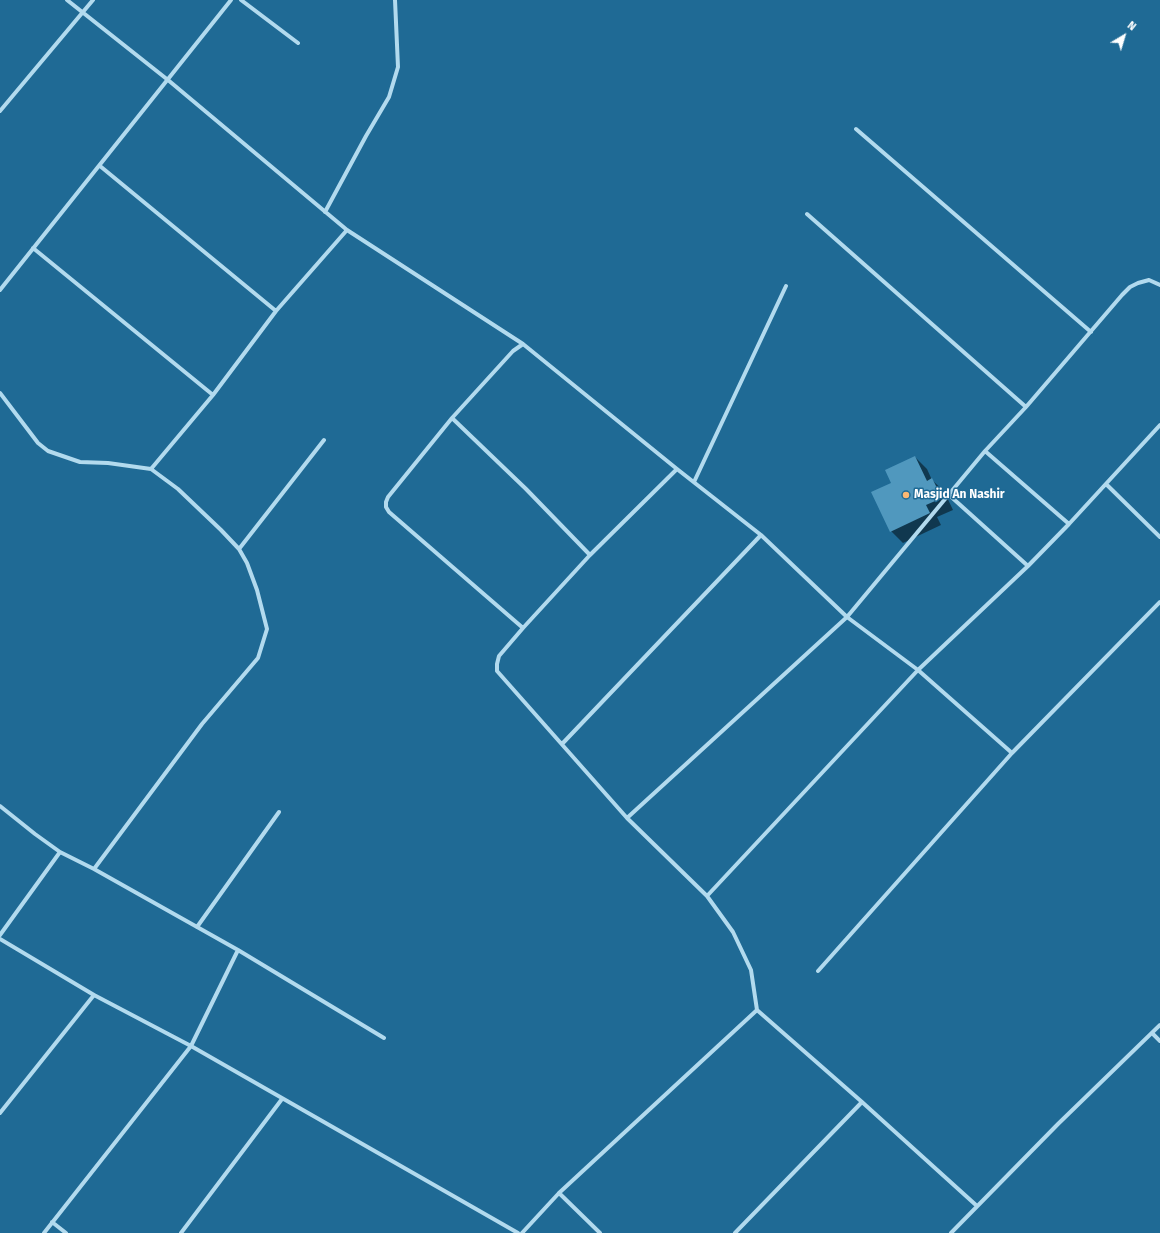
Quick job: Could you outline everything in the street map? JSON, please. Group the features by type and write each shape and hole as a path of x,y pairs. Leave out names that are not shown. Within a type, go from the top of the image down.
{"street":[{"path":"67,0 168,80 347,230 523,344 761,535 847,617 918,670 1012,753"},
{"path":"0,111 93,0"},
{"path":"0,290 231,0"},
{"path":"241,0 298,43"},
{"path":"325,212 366,136 390,98 398,67 395,0"},
{"path":"856,130 1091,332"},
{"path":"100,166 276,312"},
{"path":"807,214 1026,407"},
{"path":"152,469 213,395 276,312 347,230"},
{"path":"33,248 213,395"},
{"path":"627,818 847,617 948,494 1130,287 1149,280 1160,286"},
{"path":"694,482 786,286"},
{"path":"523,344 514,351 452,418 388,497 386,502 386,507 389,512 523,628"},
{"path":"0,393 38,443 48,452 80,462 152,469 178,489 239,549 247,563 257,590 267,628 258,658 202,724 94,869"},
{"path":"452,418 526,489 590,556"},
{"path":"707,896 918,670 1028,566 1069,524 1160,425"},
{"path":"239,549 324,440"},
{"path":"985,451 1069,524"},
{"path":"677,469 590,556 523,628 499,656 497,672 627,818 707,896 733,932 751,970 757,1010 977,1206"},
{"path":"1106,484 1160,537"},
{"path":"948,494 1028,566"},
{"path":"562,744 761,535"},
{"path":"818,971 1012,753 1160,602"},
{"path":"0,806 60,852 94,869 238,950 384,1038"},
{"path":"196,927 279,812"},
{"path":"0,935 60,852"},
{"path":"0,939 94,995 191,1046 518,1233"},
{"path":"44,1233 191,1046 238,950"},
{"path":"0,1113 94,995"},
{"path":"522,1233 559,1193 757,1010"},
{"path":"951,1233 1058,1124 1160,1025"},
{"path":"1152,1033 1160,1041"},
{"path":"181,1233 282,1099"},
{"path":"735,1233 862,1102"},
{"path":"559,1193 600,1233"},
{"path":"52,1222 66,1233"}],"building":[{"name":"Masjid An Nashir","path":"915,456 927,481 932,478 942,498 926,505 930,513 890,532 871,492 891,483 885,470"}],"place":[{"name":"Masjid An Nashir","path":"906,495"}]}
